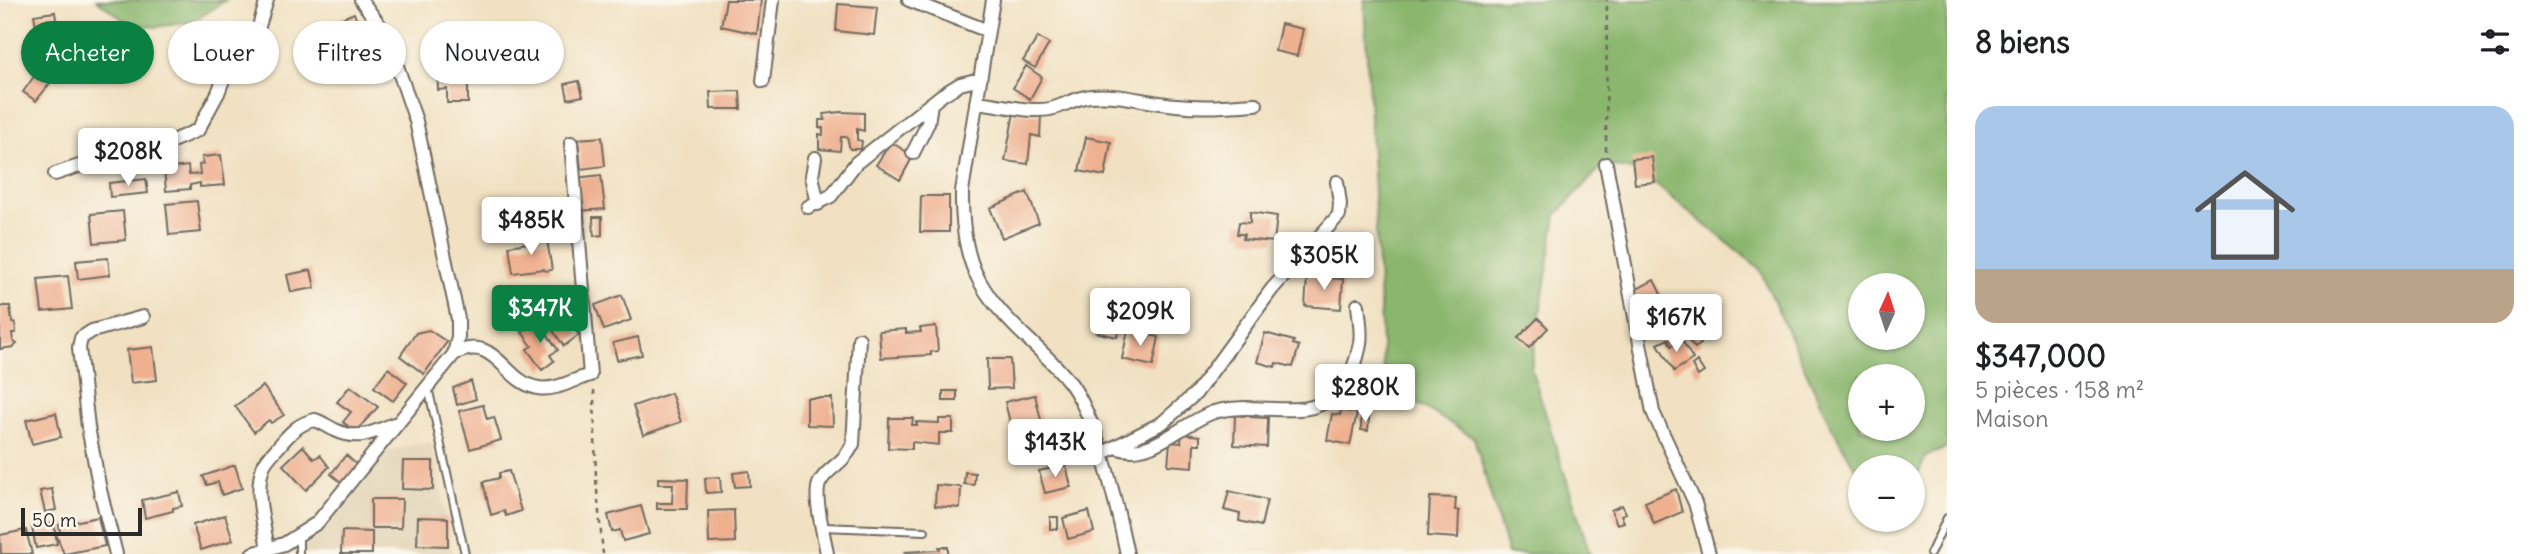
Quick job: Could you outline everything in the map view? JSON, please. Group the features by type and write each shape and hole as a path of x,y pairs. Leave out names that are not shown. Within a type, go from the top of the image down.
{"street":[{"path":"55,174 121,152 170,142 198,130 218,93 228,67 258,26 267,0"},
{"path":"361,0 386,34 416,121 458,318 454,354"},
{"path":"764,81 773,0"},
{"path":"909,0 988,31"},
{"path":"993,0 962,191 962,222 976,278 989,300 1072,386 1092,425 1127,554"},
{"path":"815,158 812,176 813,205 831,196 856,163 931,104 960,84 980,79"},
{"path":"976,102 1008,105 1030,111 1049,109 1090,96 1175,105 1222,107 1256,104"},
{"path":"914,153 928,123 931,104"},
{"path":"252,554 284,544 317,523 427,385 454,354 465,348 478,347 491,353 520,379 535,388 550,389 590,375 571,143"},
{"path":"1606,164 1653,412 1695,503 1709,554"},
{"path":"1101,454 1162,423 1196,393 1272,289 1339,215 1337,183"},
{"path":"1115,447 1125,451 1152,446 1212,413 1229,408 1303,409 1333,397 1347,383 1361,341 1358,305"},
{"path":"116,554 88,427 79,348 81,338 92,331 143,317"},
{"path":"827,554 816,492 820,481 847,458 853,444 859,339"},
{"path":"268,549 260,503 260,480 264,464 290,433 304,422 315,419 334,430 355,437 373,433 397,422"}],"lane":[{"path":"427,385 465,554"},
{"path":"1930,554 1947,518"},
{"path":"823,527 925,531"},
{"path":"299,534 299,554"}],"path":[{"path":"1606,164 1607,0"},
{"path":"590,375 595,395 593,423 604,554"}],"shaded area":[{"path":"431,442 453,554 294,554 318,537 388,451"}],"green space":[{"path":"97,0 226,0 194,21 168,21 168,25 154,27 154,21 125,21"},
{"path":"1364,0 1947,0 1947,448 1925,458 1925,455 1848,456 1828,420 1759,268 1640,172 1604,164 1556,215 1531,368 1590,554 1508,554 1474,438 1384,383"}],"building":[{"path":"726,0 761,0 757,34 721,26"},
{"path":"838,4 877,7 874,35 836,31"},
{"path":"55,12 56,21 35,21 34,15"},
{"path":"354,13 357,21 335,21"},
{"path":"1281,24 1303,29 1297,56 1275,51"},
{"path":"1038,37 1049,44 1035,68 1023,61"},
{"path":"1026,66 1042,77 1030,99 1013,88"},
{"path":"579,81 583,96 568,99 565,84"},
{"path":"29,84 49,84 36,101 23,92"},
{"path":"438,84 468,84 468,103 447,103 447,89 438,90"},
{"path":"740,91 741,109 711,109 710,92"},
{"path":"1014,112 1041,115 1040,137 1031,135 1028,164 1005,161"},
{"path":"864,113 864,131 857,129 857,140 862,141 861,149 850,149 847,137 841,137 840,151 819,149 819,134 823,135 823,128 819,128 819,120 825,120 824,114"},
{"path":"602,137 605,166 581,169 578,139"},
{"path":"1086,137 1111,142 1105,176 1079,171"},
{"path":"891,142 913,156 900,180 876,165"},
{"path":"221,155 225,185 200,187 200,183 190,185 190,189 166,191 164,169 188,166 189,175 200,174 202,157"},
{"path":"1652,157 1655,182 1635,184 1632,159"},
{"path":"601,175 605,209 578,211 575,178"},
{"path":"146,179 148,193 110,197 109,183"},
{"path":"1027,192 1039,223 1002,238 990,208"},
{"path":"921,196 949,196 949,232 920,232"},
{"path":"197,201 201,232 169,235 166,204"},
{"path":"123,211 126,240 94,243 91,214"},
{"path":"1250,212 1277,216 1274,242 1243,239 1244,234 1237,234 1239,222 1250,223"},
{"path":"593,217 602,217 602,235 594,236"},
{"path":"547,240 552,270 513,273 509,246"},
{"path":"108,258 110,275 78,279 76,261"},
{"path":"311,270 315,288 291,292 287,275"},
{"path":"68,276 72,309 42,312 38,279"},
{"path":"1307,276 1343,279 1341,309 1305,306"},
{"path":"1654,280 1665,302 1643,312 1633,291"},
{"path":"622,295 631,320 604,330 595,305"},
{"path":"10,306 16,333 12,333 13,341 17,344 0,349 0,308"},
{"path":"564,315 579,335 564,346 549,325"},
{"path":"1538,318 1548,328 1529,348 1518,338"},
{"path":"538,321 558,350 550,355 554,361 542,370 527,349 532,346 522,332"},
{"path":"1097,324 1119,330 1117,337 1095,332"},
{"path":"936,326 938,351 931,352 931,355 881,358 879,331 906,329 906,333 921,332 920,328"},
{"path":"429,330 447,342 424,374 400,356 416,333"},
{"path":"1128,330 1159,337 1153,366 1122,359"},
{"path":"1265,333 1294,341 1293,344 1299,346 1293,367 1276,363 1275,367 1257,362"},
{"path":"1695,335 1701,344 1695,348 1688,340"},
{"path":"638,337 642,355 617,360 613,343"},
{"path":"1668,339 1671,346 1682,340 1693,359 1674,371 1658,344"},
{"path":"153,347 157,380 131,383 127,350"},
{"path":"987,359 1010,359 1012,388 988,389"},
{"path":"1697,361 1704,372 1698,376 1692,365"},
{"path":"388,368 407,383 393,401 374,387"},
{"path":"471,381 476,399 457,405 453,388"},
{"path":"263,386 284,415 271,423 269,420 254,432 235,406"},
{"path":"350,386 378,407 355,432 343,422 351,412 337,402"},
{"path":"943,391 957,391 957,401 943,401"},
{"path":"671,393 681,422 643,435 633,406"},
{"path":"1035,395 1042,424 1012,431 1005,402"},
{"path":"807,398 832,398 833,426 807,425"},
{"path":"483,405 487,419 494,417 501,440 470,449 459,411"},
{"path":"1341,410 1357,413 1350,445 1327,440 1332,414 1340,415"},
{"path":"56,413 61,437 32,444 26,420"},
{"path":"1235,415 1268,418 1267,447 1234,445"},
{"path":"889,418 913,418 912,425 917,425 916,422 939,423 939,419 953,419 953,433 939,433 939,445 912,442 912,449 888,448"},
{"path":"1361,418 1369,418 1368,431 1361,430"},
{"path":"1182,434 1200,436 1200,444 1194,444 1193,467 1168,465 1170,442 1181,443"},
{"path":"303,446 314,459 320,455 329,467 306,490 283,465"},
{"path":"346,455 359,467 346,486 331,474"},
{"path":"403,461 433,461 433,490 402,489"},
{"path":"235,465 242,488 222,495 218,482 207,485 203,476"},
{"path":"1066,465 1071,487 1045,493 1039,471"},
{"path":"509,471 521,511 506,516 504,511 491,515 483,482 499,478 499,473"},
{"path":"749,471 750,486 735,487 733,473"},
{"path":"965,472 975,473 974,485 964,484"},
{"path":"720,477 721,492 706,493 705,478"},
{"path":"658,478 688,479 687,509 657,509 657,503 672,503 673,484 658,484"},
{"path":"936,485 961,487 960,508 935,506"},
{"path":"52,489 56,510 45,512 40,491"},
{"path":"1676,489 1682,512 1654,524 1645,502"},
{"path":"1229,491 1267,500 1261,526 1239,521 1240,514 1224,510"},
{"path":"179,492 182,506 145,518 142,500"},
{"path":"1430,497 1456,498 1455,510 1459,511 1458,538 1428,536"},
{"path":"371,499 402,499 401,528 371,528"},
{"path":"1622,505 1626,513 1621,515 1624,522 1617,524 1611,510"},
{"path":"641,506 649,534 623,541 620,530 612,532 608,515"},
{"path":"734,510 735,542 709,543 708,511"},
{"path":"1089,511 1094,532 1068,539 1063,518"},
{"path":"225,515 233,540 201,550 193,525"},
{"path":"98,517 105,546 64,554 56,534 60,532 59,525"},
{"path":"418,517 448,518 448,546 417,545"},
{"path":"1050,517 1058,517 1058,529 1050,529"},
{"path":"54,523 57,544 36,548 32,527"},
{"path":"26,530 32,554 1,554 0,535"},
{"path":"342,531 372,532 372,554 341,554"},
{"path":"939,547 948,547 948,554 905,552 940,550"}]}
